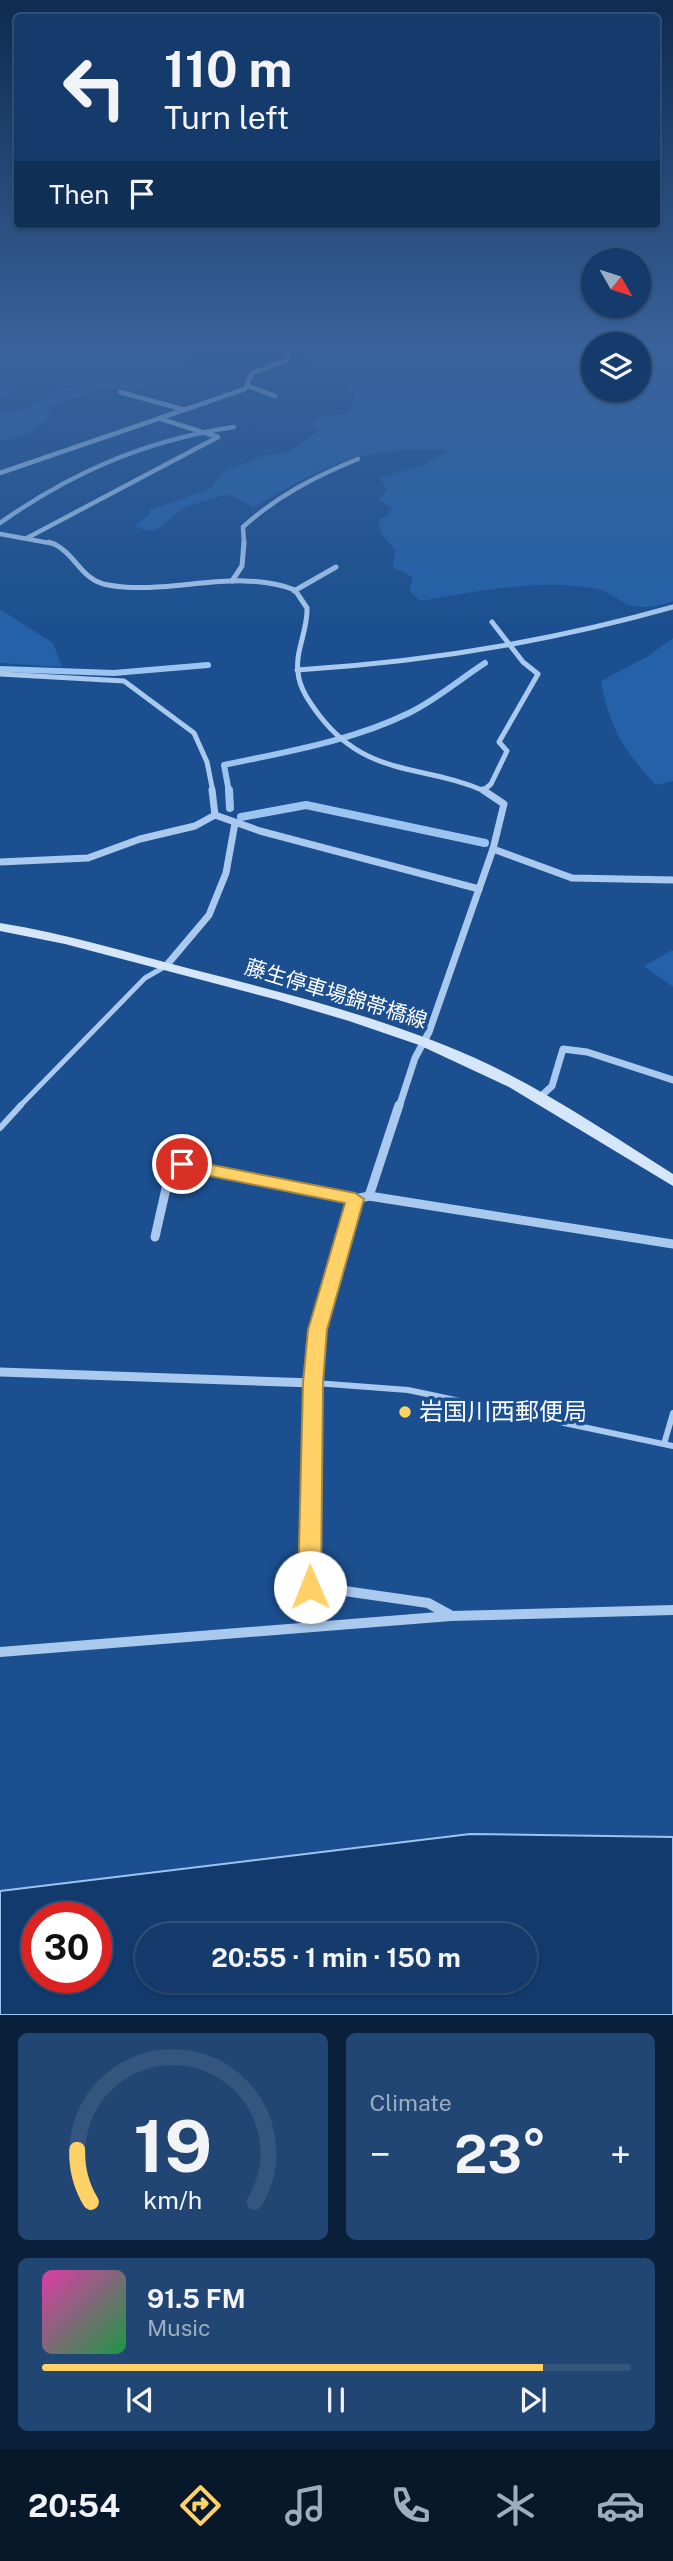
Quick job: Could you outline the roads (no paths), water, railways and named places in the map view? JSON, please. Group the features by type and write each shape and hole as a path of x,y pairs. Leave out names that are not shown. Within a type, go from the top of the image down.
{"main road":[{"name":"藤生停車場錦帯橋線","path":"0,927 166,966 360,1019 424,1042 539,1098 673,1181"}],"street":[{"path":"0,473 89,443"},
{"path":"27,538 207,443"},
{"path":"232,581 242,566 245,550 243,527 251,519 295,488 358,459"},
{"path":"0,534 58,546 75,560 81,572 88,578 102,582 158,587 232,581 264,583 294,591 306,603 308,614 296,670 297,679 337,738 365,757 484,790 504,804 493,849 424,1042 415,1058 369,1196"},
{"path":"294,591 336,567"},
{"path":"296,670 515,651 673,607"},
{"path":"484,790 491,784 507,751 499,742 538,674 492,622"},
{"path":"0,674 124,681 194,733 202,745 212,786 215,815"},
{"path":"215,815 235,823 479,889"},
{"path":"0,862 88,858 141,839 195,826 215,815"},
{"path":"166,966 209,915 226,873 235,823"},
{"path":"493,849 572,878 673,880"},
{"path":"539,1098 552,1086 563,1049 587,1052 673,1080"},
{"path":"155,1237 170,1171 182,1164 355,1199 369,1196 673,1244"},
{"path":"355,1199 317,1330 313,1383 310,1587 428,1603 451,1616"},
{"path":"0,1372 313,1383"},
{"path":"0,1652 451,1616 673,1610"}],"lane":[{"path":"0,1128 55,1067 145,978 166,966"},
{"path":"313,1383 408,1390 673,1446"},
{"path":"664,1444 673,1413"}],"waterway":[{"path":"0,523 55,488 83,474 162,443"},
{"path":"229,792 224,765 318,745 387,723 429,702 485,663"},
{"path":"0,669 114,673 208,665"},
{"path":"229,790 230,808"},
{"path":"241,817 306,805 485,843"}],"place":[{"name":"岩国川西郵便局","path":"405,1412"}]}
